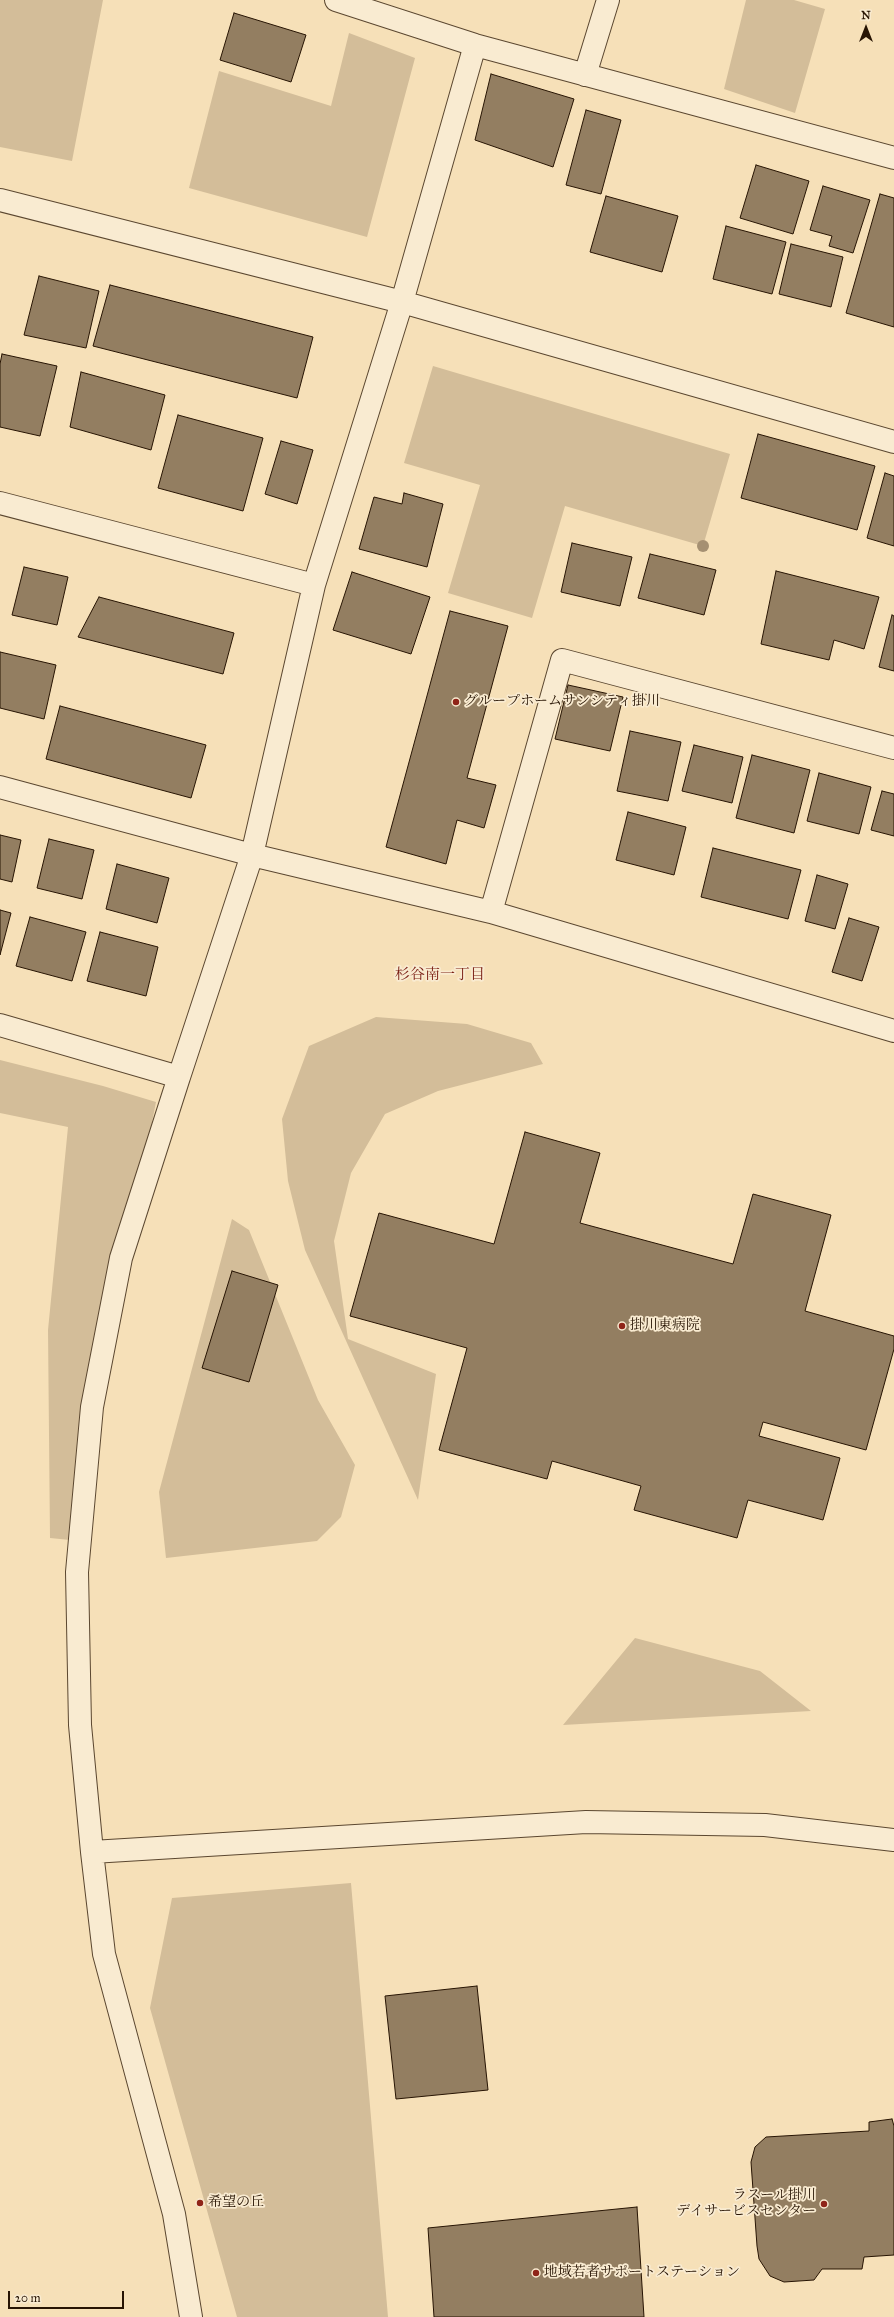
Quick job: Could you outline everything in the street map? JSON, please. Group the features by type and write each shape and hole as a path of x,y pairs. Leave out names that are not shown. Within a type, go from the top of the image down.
{"street":[{"path":"336,0 475,45 894,158"},
{"path":"585,75 608,0"},
{"path":"191,2317 174,2214 104,1954 92,1852 80,1724 77,1572 92,1407 121,1258 252,855 314,585 402,302 475,45"},
{"path":"0,200 402,302 894,442"},
{"path":"0,503 314,585"},
{"path":"491,912 562,660 894,748"},
{"path":"0,786 252,855 491,912 894,1031"},
{"path":"0,1024 179,1078"},
{"path":"92,1852 586,1822 765,1825 894,1840"}],"shaded area":[{"path":"0,0 103,0 72,161 0,147"},
{"path":"746,0 794,0 825,9 795,113 724,89"},
{"path":"349,33 415,58 367,237 189,188 219,71 331,106"},
{"path":"433,366 730,454 703,546 565,506 532,618 448,593 480,485 404,463"},
{"path":"376,1017 467,1024 531,1043 543,1064 438,1091 385,1114 351,1173 334,1241 348,1339 436,1374 418,1500 305,1250 288,1181 282,1119 309,1046"},
{"path":"0,1060 103,1086 156,1102 70,1540 50,1538 48,1330 68,1127 0,1113"},
{"path":"232,1219 249,1230 318,1400 355,1465 341,1517 317,1541 166,1558 159,1492"},
{"path":"635,1638 760,1671 811,1711 563,1725"},
{"path":"351,1883 388,2317 237,2317 150,2008 172,1898"}],"building":[{"path":"234,13 306,35 291,82 220,60"},
{"path":"491,74 574,99 553,167 475,140"},
{"path":"586,110 621,120 601,194 566,185"},
{"path":"756,165 809,181 793,234 740,218"},
{"path":"823,186 870,200 853,253 829,246 832,236 810,230"},
{"path":"880,194 894,198 894,327 846,313"},
{"path":"606,196 678,216 662,272 590,252"},
{"path":"726,226 786,242 772,294 713,279"},
{"path":"791,244 843,257 831,307 779,294"},
{"path":"39,276 99,291 86,348 24,335"},
{"path":"110,285 313,337 297,398 93,346"},
{"path":"2,354 57,366 40,436 0,427 0,364"},
{"path":"81,372 165,395 151,450 70,427"},
{"path":"178,415 263,438 243,511 158,488"},
{"path":"758,434 875,466 857,530 741,498"},
{"path":"281,441 313,450 297,504 265,494"},
{"path":"885,473 894,476 894,546 867,538"},
{"path":"404,493 443,504 427,567 359,549 374,497 402,504"},
{"path":"572,543 632,557 620,606 561,592"},
{"path":"650,554 716,570 704,615 638,598"},
{"path":"24,567 68,577 57,625 12,615"},
{"path":"776,571 879,597 864,649 834,640 829,660 761,644"},
{"path":"352,572 430,597 411,654 333,630"},
{"path":"99,597 234,633 223,674 78,637"},
{"name":"グループホームサンシティ掛川","path":"450,611 508,626 467,778 496,785 484,828 457,820 446,864 386,847"},
{"path":"892,615 894,616 894,671 879,667"},
{"path":"0,652 56,665 44,719 0,708"},
{"path":"568,685 623,697 610,751 555,739"},
{"path":"60,706 206,745 191,798 46,759"},
{"path":"630,731 681,742 668,801 617,791"},
{"path":"694,745 743,757 732,803 682,791"},
{"path":"752,755 810,770 794,833 736,818"},
{"path":"819,773 871,787 859,834 807,821"},
{"path":"882,791 894,794 894,836 871,830"},
{"path":"628,812 686,827 674,875 616,860"},
{"path":"0,835 21,840 12,882 0,879"},
{"path":"49,839 94,850 82,899 37,888"},
{"path":"713,848 801,870 788,919 701,897"},
{"path":"117,864 169,878 157,923 106,909"},
{"path":"817,875 848,884 835,929 805,921"},
{"path":"0,910 11,913 0,955"},
{"path":"30,917 86,932 72,981 16,966"},
{"path":"849,918 879,927 862,981 832,972"},
{"path":"100,932 158,947 146,996 87,981"},
{"name":"掛川東病院","path":"525,1132 600,1153 580,1223 733,1264 753,1194 831,1215 805,1311 894,1336 894,1349 866,1450 763,1422 759,1436 840,1458 823,1520 748,1500 737,1538 634,1510 641,1486 552,1461 547,1479 439,1450 467,1348 350,1316 379,1213 494,1244"},
{"path":"232,1271 278,1285 249,1382 202,1368"},
{"path":"477,1986 488,2090 396,2099 385,1996"},
{"name":"ラスール掛川 デイサービスセンター","path":"892,2119 894,2126 894,2255 864,2257 862,2269 822,2269 814,2280 784,2282 770,2276 759,2259 757,2246 751,2162 755,2147 766,2137 869,2131 869,2122"},
{"name":"地域若者サポートステーション","path":"637,2207 644,2317 434,2317 428,2228"}],"place":[{"name":"グループホームサンシティ掛川","path":"456,702"},
{"name":"掛川東病院","path":"622,1326"},
{"name":"希望の丘","path":"200,2203"},
{"name":"ラスール掛川 デイサービスセンター","path":"824,2204"},
{"name":"地域若者サポートステーション","path":"536,2273"}],"district":[{"name":"杉谷南一丁目","path":"440,975"}]}
